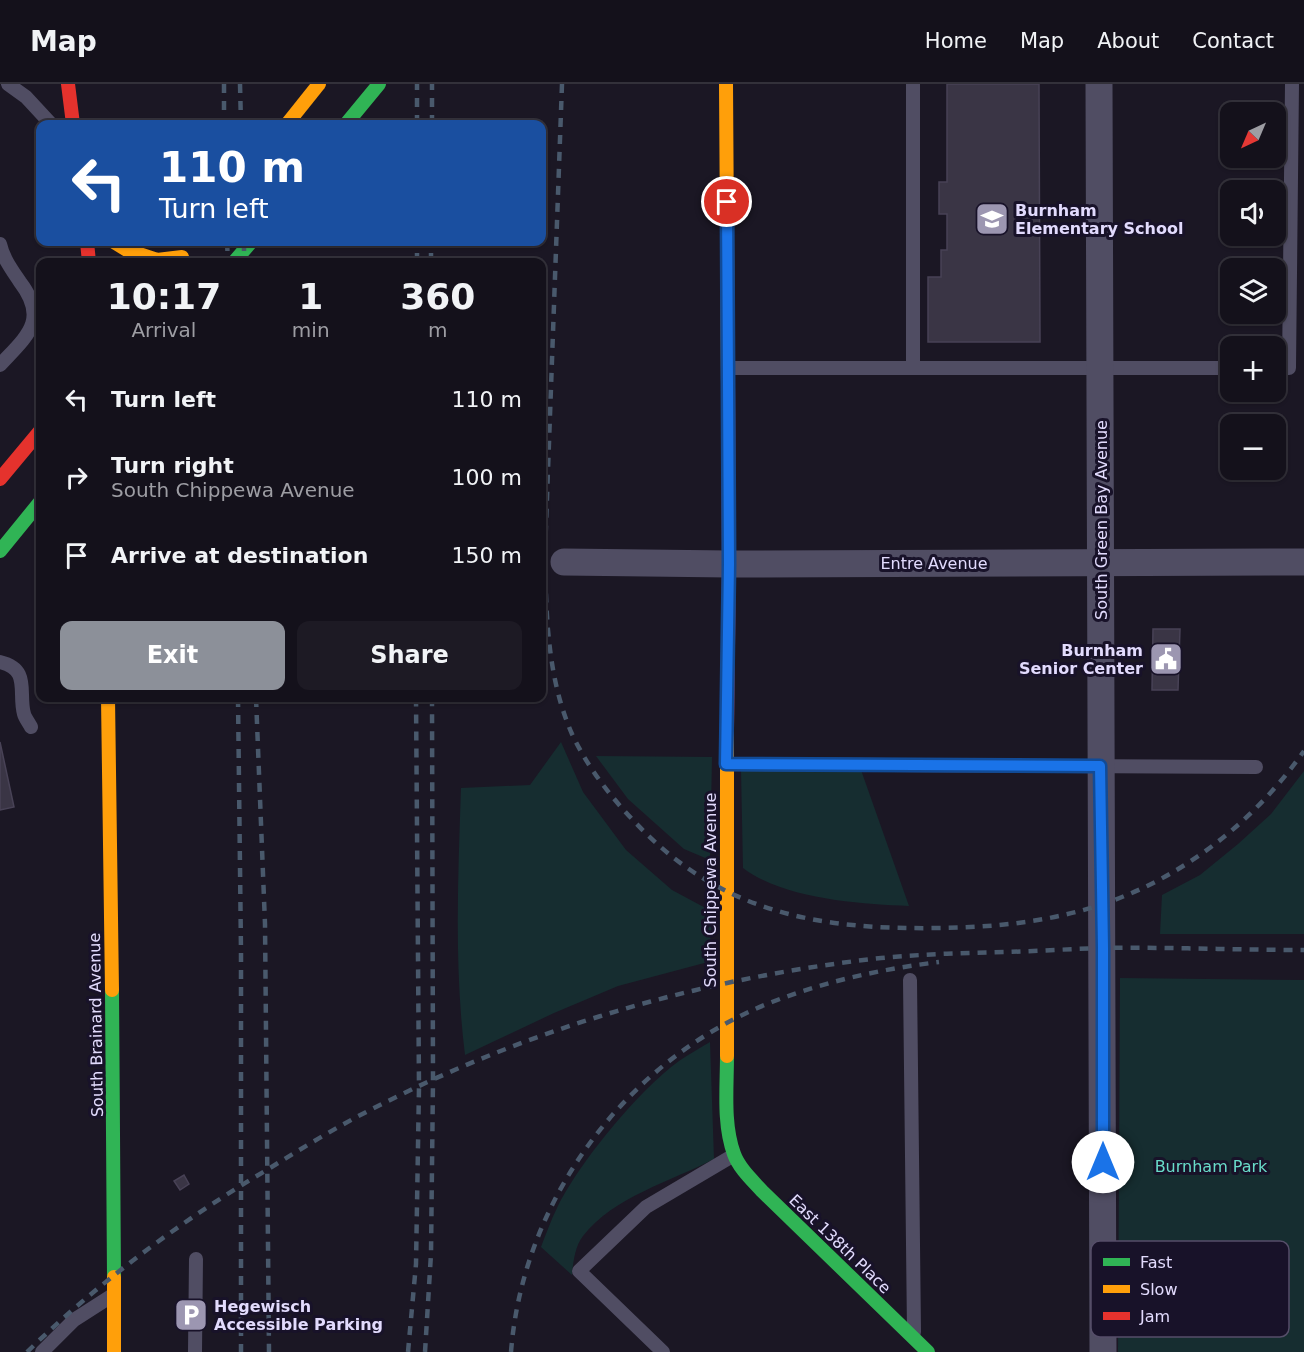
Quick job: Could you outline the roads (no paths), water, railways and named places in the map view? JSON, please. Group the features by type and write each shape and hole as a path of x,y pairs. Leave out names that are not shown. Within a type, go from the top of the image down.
{"street":[{"path":"68,84 73,120"},
{"path":"289,120 319,84"},
{"path":"349,120 379,84"},
{"name":"South Chippewa Avenue","path":"726,84 729,564 726,764 727,1117 734,1155"},
{"name":"South Green Bay Avenue","path":"1099,84 1103,1241"},
{"path":"120,246 151,258"},
{"path":"237,258 247,246"},
{"path":"0,478 36,436"},
{"path":"3,547 36,507"},
{"path":"3,547 27,537"},
{"name":"Entre Avenue","path":"564,562 729,564 1304,562"},
{"name":"South Brainard Avenue","path":"108,702 114,1089 114,1352"},
{"name":"East 138th Place","path":"734,1155 762,1191 928,1352"}],"lane":[{"path":"9,84 26,97 47,120"},
{"path":"913,84 913,368"},
{"path":"1286,368 1289,368 1292,84"},
{"path":"0,244 12,271 30,295 35,316 27,337 0,365"},
{"path":"728,368 1220,368"},
{"path":"0,662 15,670 20,678 23,688 24,713 31,727"},
{"path":"726,764 1256,767"},
{"path":"910,980 914,1339"},
{"path":"663,1352 579,1271 646,1207 734,1155"},
{"path":"195,1352 196,1259"},
{"path":"42,1352 74,1320 115,1294"}],"railway":[{"path":"224,84 224,120"},
{"path":"240,84 241,120"},
{"path":"417,84 417,120"},
{"path":"432,84 432,120"},
{"path":"546,525 562,84"},
{"path":"227,246 228,258"},
{"path":"244,246 244,258"},
{"path":"417,246 417,258"},
{"path":"431,246 431,258"},
{"path":"546,599 553,668 564,712 578,746 615,801 666,851 700,876 736,896 773,910 812,919 895,928 968,927 1050,918 1103,904 1177,870 1218,841 1256,808 1304,751"},
{"path":"238,702 241,951 241,1352"},
{"path":"256,702 265,924 269,1352"},
{"path":"408,1352 416,1264 419,1087 416,702"},
{"path":"425,1352 431,1254 433,1080 432,702"},
{"path":"27,1352 113,1276 174,1230 237,1188 341,1126 443,1075 503,1050 626,1008 753,978 817,966 881,958 1103,948 1304,950"},
{"path":"511,1352 520,1295 537,1240 561,1188 592,1140 629,1097 672,1059 720,1027 772,1002 854,977 939,962"}],"place":[{"name":"Burnham Elementary School","path":"992,219"},
{"name":"Burnham Senior Center","path":"1166,659"},
{"name":"Hegewisch Accessible Parking","path":"191,1315"}],"park label":[{"name":"Burnham Park","path":"1211,1166"}]}
